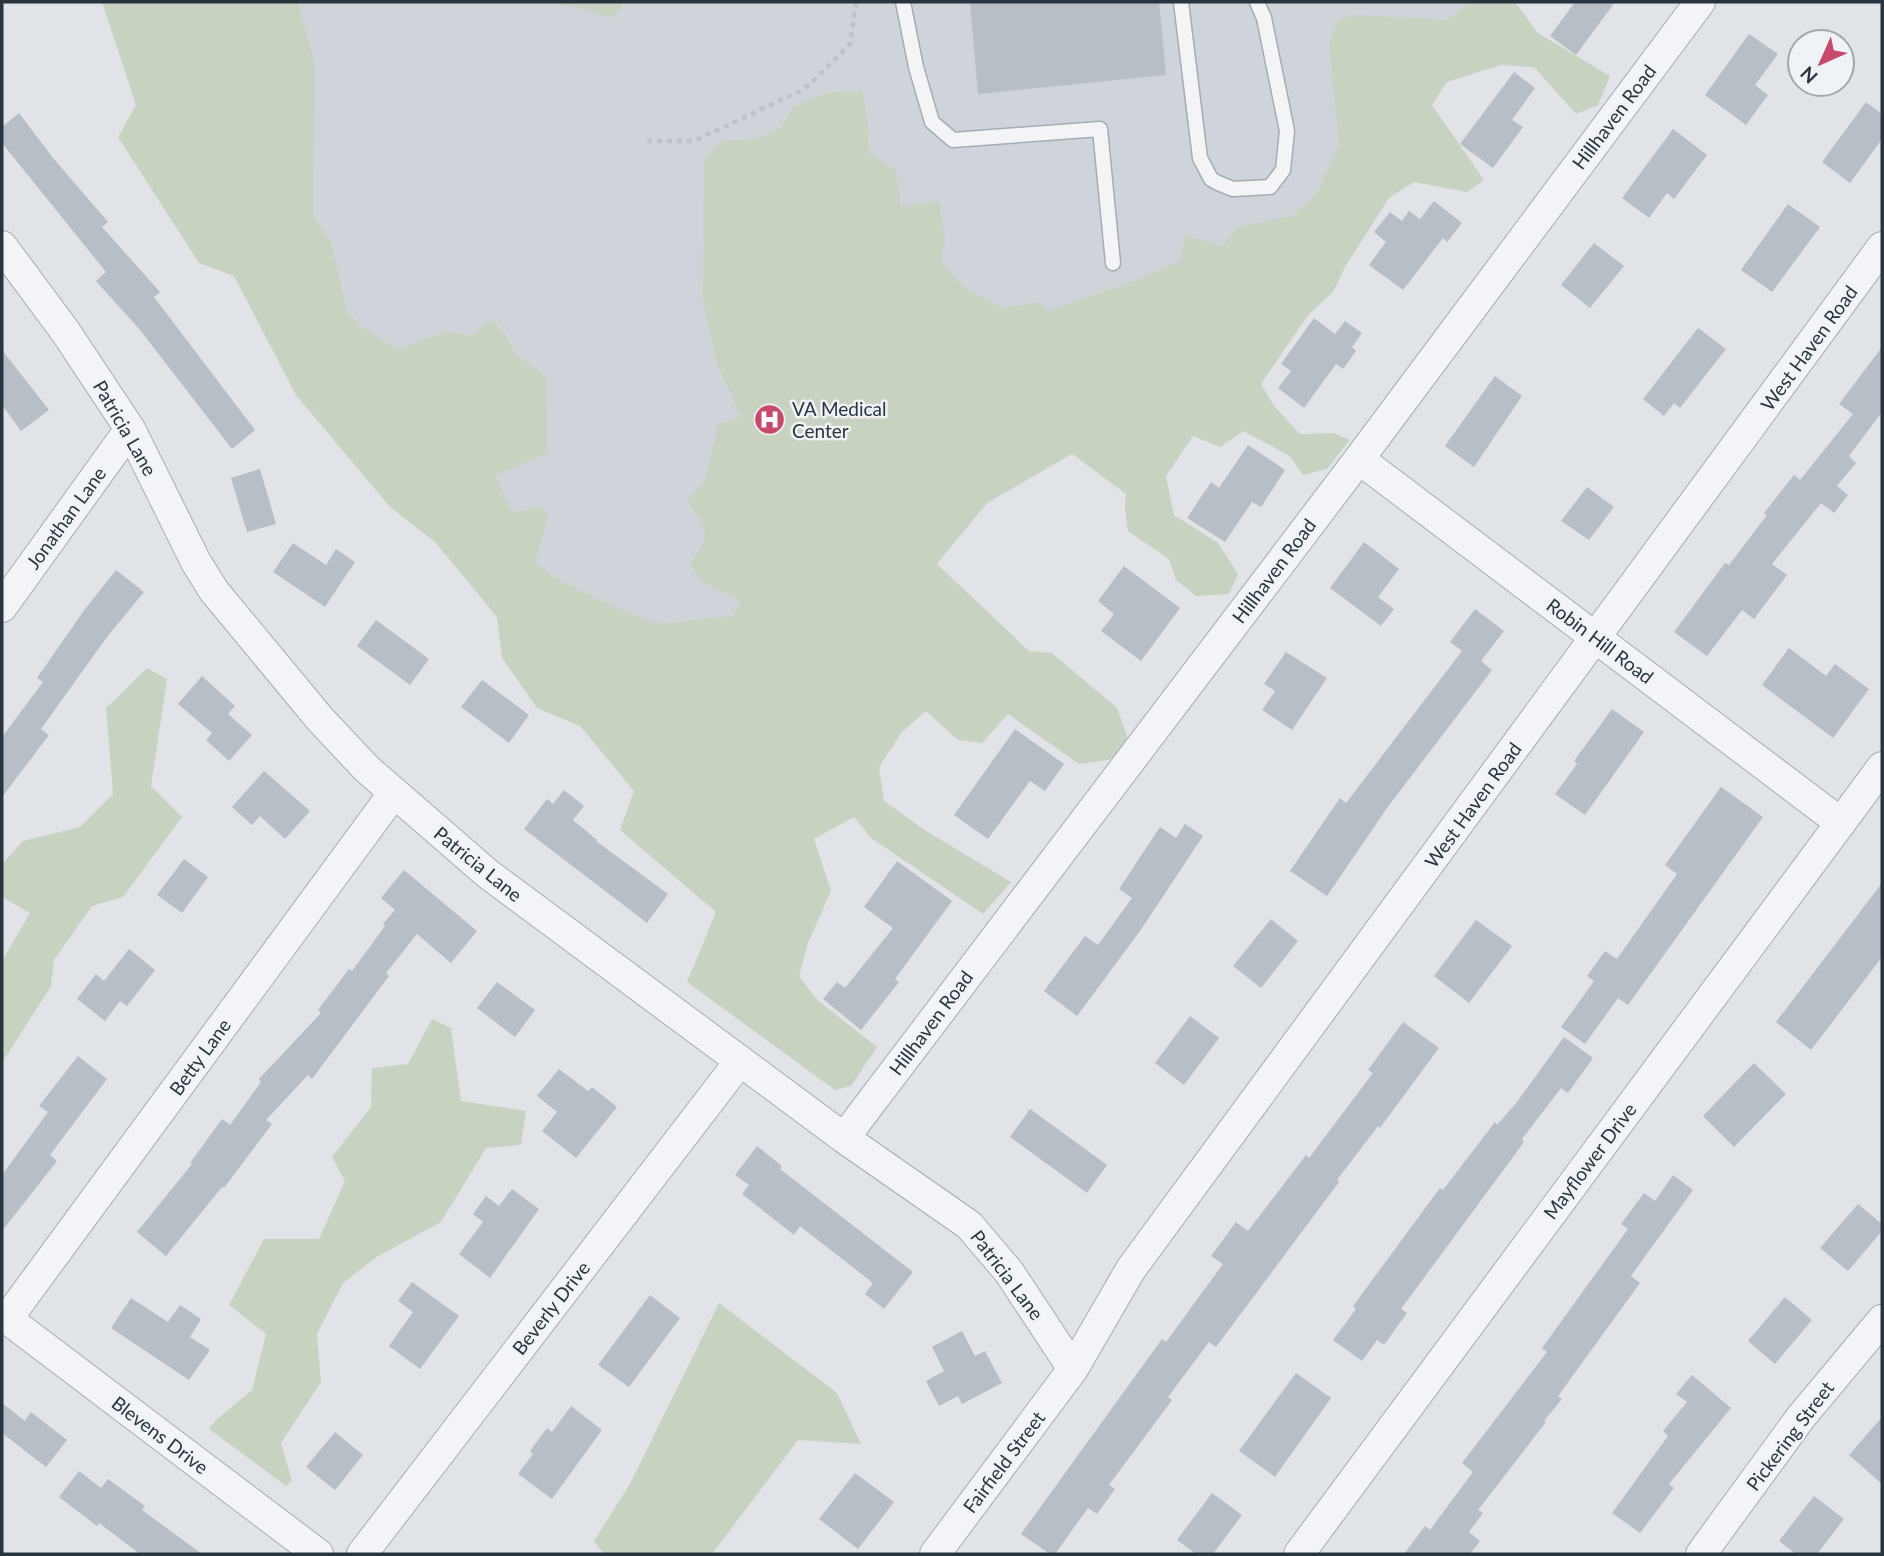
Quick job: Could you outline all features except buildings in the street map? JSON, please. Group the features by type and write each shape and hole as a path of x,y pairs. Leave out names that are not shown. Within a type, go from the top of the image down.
{"street":[{"name":"Hillhaven Road","path":"844,1138 1359,459 1700,2"},
{"name":"Patricia Lane","path":"2,246 65,331 130,429 196,562 214,591 320,719 393,794 488,874 844,1138 969,1225 1009,1272 1073,1369"},
{"name":"West Haven Road","path":"1073,1369 1131,1269 1882,247"},
{"name":"Jonathan Lane","path":"2,607 130,429"},
{"name":"Robin Hill Road","path":"1359,459 1841,823"},
{"name":"Mayflower Drive","path":"1299,1554 1882,767"},
{"name":"Betty Lane","path":"4,1317 393,794"},
{"name":"Beverly Drive","path":"362,1554 740,1061"},
{"name":"Blevens Drive","path":"4,1317 318,1554"},
{"name":"Pickering Street","path":"1701,1554 1801,1417 1882,1320"},
{"name":"Fairfield Street","path":"936,1554 1073,1369"}],"lane":[{"path":"903,2 916,67 932,122 953,140 1100,129 1113,263"},
{"path":"1181,2 1199,158 1211,180 1233,189 1270,187 1283,170 1287,131 1264,18 1257,2"}],"path":[{"path":"647,141 694,141 798,92 810,84 850,44 856,2"}],"shaded area":[{"name":"VA Medical Center","path":"111,2 1498,2 1134,497 1071,447 982,474 666,826"}],"green space":[{"path":"102,2 298,2 315,65 313,215 331,242 347,312 365,329 398,350 446,331 473,336 491,319 506,335 516,355 546,377 547,453 495,476 513,513 540,506 548,516 535,563 554,577 612,606 658,624 733,616 741,601 700,581 690,563 698,553 705,531 687,500 705,482 718,424 741,417 716,361 703,300 704,160 721,141 755,139 781,128 794,106 829,92 863,91 869,153 895,169 901,207 939,201 945,240 941,262 965,288 1003,308 1041,302 1047,311 1134,281 1180,261 1185,235 1222,246 1239,227 1292,216 1317,193 1339,145 1329,45 1338,20 1355,15 1447,20 1470,2 1515,2 1538,33 1610,76 1598,105 1576,114 1534,67 1501,65 1447,82 1432,105 1484,180 1467,192 1414,182 1389,198 1345,267 1333,292 1308,315 1261,384 1274,406 1300,434 1334,433 1350,440 1327,469 1303,475 1290,456 1243,431 1220,447 1193,436 1166,476 1174,515 1218,543 1238,574 1229,594 1196,596 1176,580 1169,559 1128,531 1126,494 1072,454 987,503 937,564 1029,651 1052,653 1117,708 1130,744 1121,758 1079,764 1008,714 982,743 958,740 926,711 902,732 879,767 884,801 923,829 1011,882 983,914 871,838 854,817 814,839 831,891 808,943 799,976 816,999 877,1047 851,1086 835,1090 687,982 716,912 620,830 634,791 580,726 537,708 502,658 497,617 435,542 390,507 296,395 234,276 199,263 118,137 136,105"},
{"path":"548,2 625,2 612,18"},
{"path":"147,668 167,679 151,786 182,817 123,897 92,906 54,960 51,986 2,1063 2,961 30,913 2,897 2,864 23,841 80,827 113,794 106,708"},
{"path":"432,1019 451,1028 461,1101 526,1111 521,1145 486,1148 441,1222 378,1256 343,1283 317,1334 321,1382 281,1443 292,1481 286,1486 209,1429 252,1390 266,1334 229,1305 264,1239 319,1239 345,1181 332,1157 371,1107 372,1068 408,1064"},
{"path":"719,1303 837,1393 861,1444 798,1440 712,1554 604,1554 594,1541 631,1482"}],"place":[{"name":"VA Medical Center","path":"769,420"}]}
